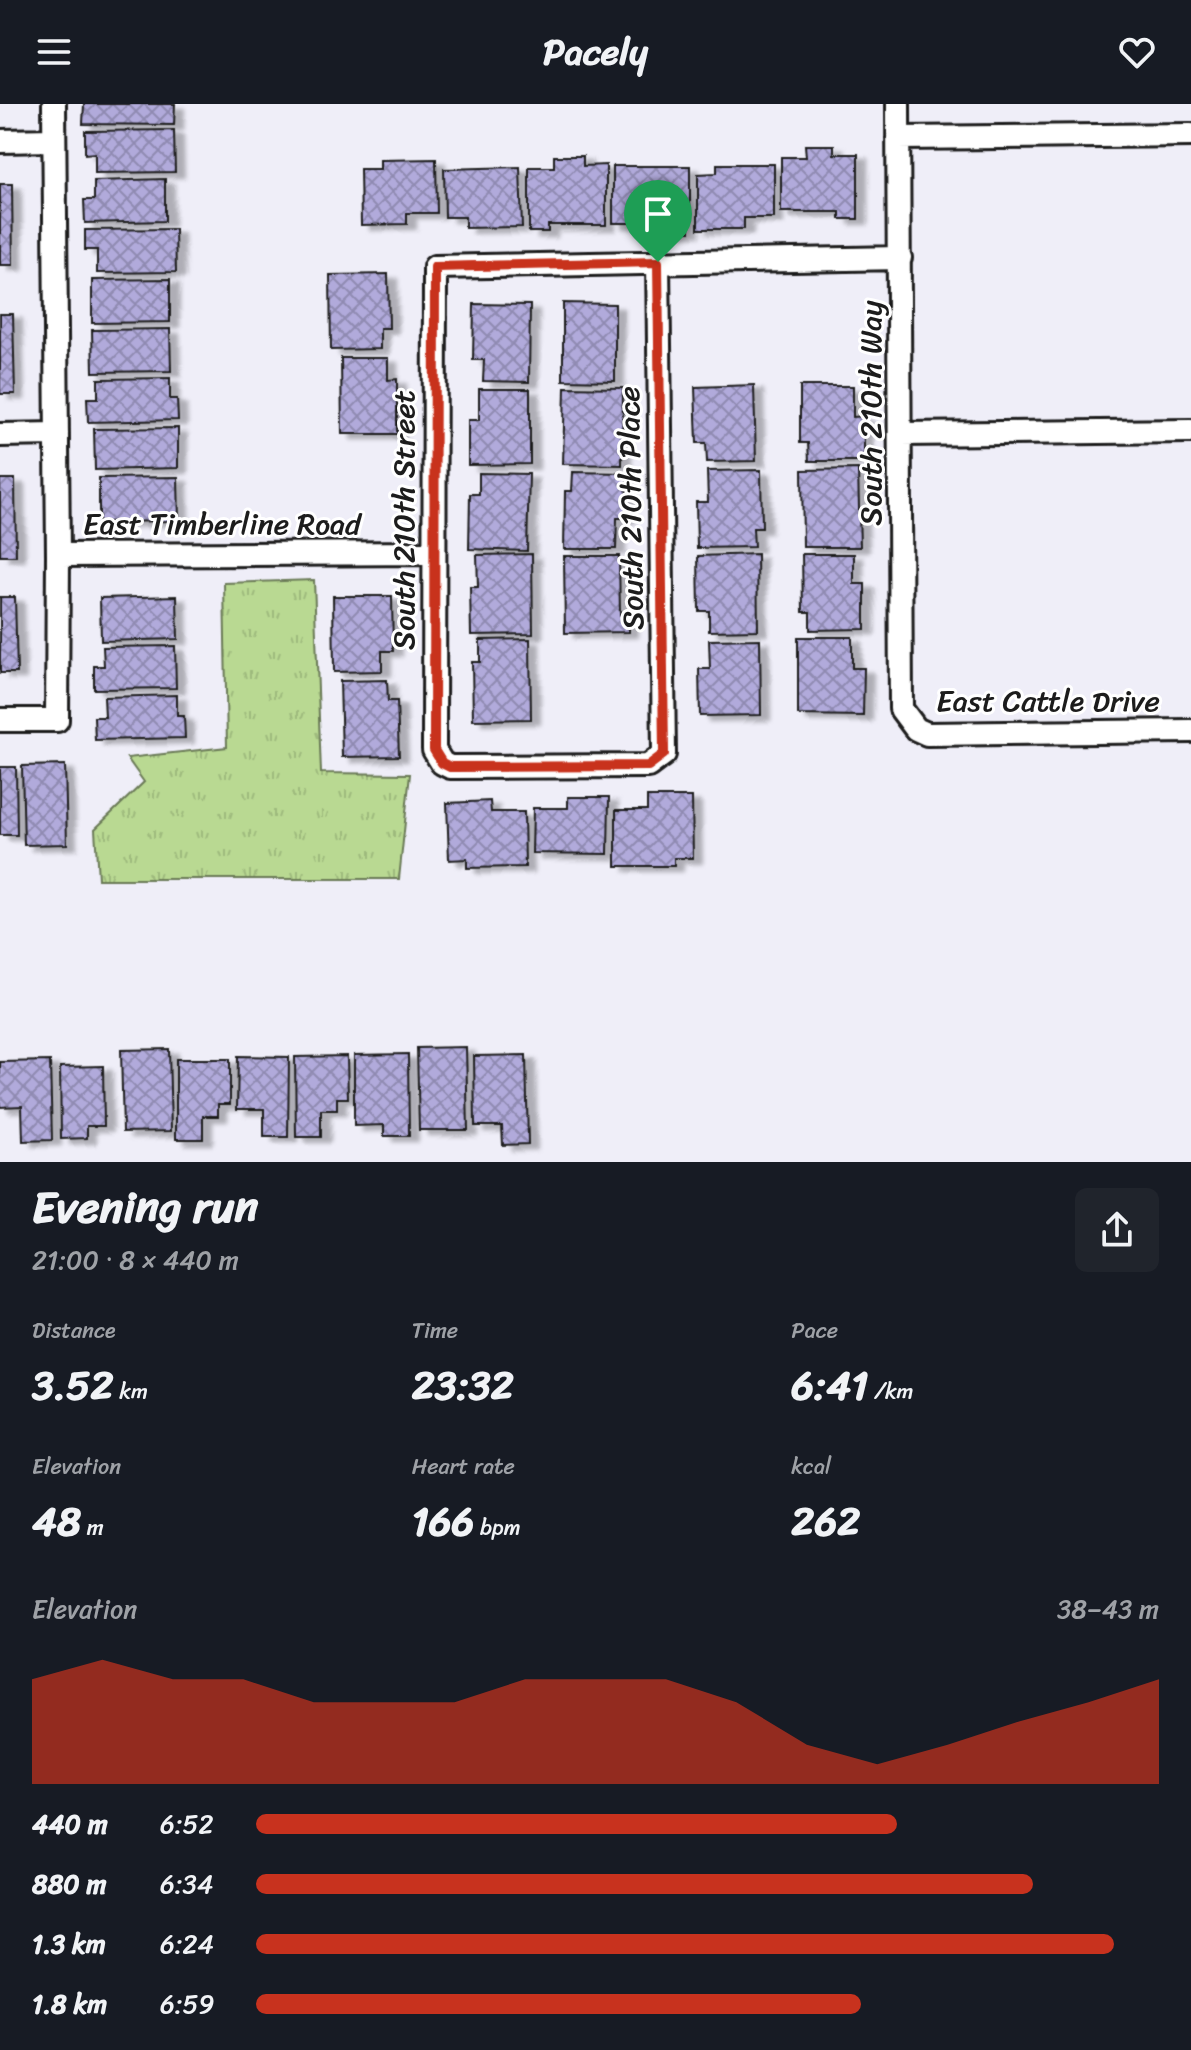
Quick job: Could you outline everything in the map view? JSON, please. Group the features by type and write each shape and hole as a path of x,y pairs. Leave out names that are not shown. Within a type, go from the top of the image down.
{"street":[{"path":"0,720 57,720 54,104"},
{"name":"South 210th Way","path":"898,104 901,709 908,721"},
{"path":"898,138 1191,135"},
{"path":"0,141 54,140"},
{"path":"658,262 900,258"},
{"name":"South 210th Street","path":"450,767 442,763 434,750 435,267 658,262"},
{"name":"South 210th Place","path":"450,767 648,766 664,754 658,262"},
{"path":"901,434 1191,431"},
{"path":"0,435 57,434"},
{"name":"East Timberline Road","path":"58,555 434,553"},
{"name":"East Cattle Drive","path":"908,721 927,734 1191,731"}],"green space":[{"path":"314,580 321,773 410,774 399,879 98,879 95,829 144,782 127,758 227,747 224,583"}],"building":[{"path":"84,104 175,104 174,125 83,124"},
{"path":"174,130 175,172 95,173 95,153 85,154 85,131"},
{"path":"805,145 834,145 834,154 858,154 858,219 840,219 840,212 781,212 781,157 806,157"},
{"path":"554,156 583,156 583,166 606,165 606,225 548,225 548,232 529,232 529,167 554,167"},
{"path":"436,159 437,213 407,213 407,224 361,225 360,169 380,169 380,160"},
{"path":"717,164 774,164 774,218 744,218 744,229 698,229 698,174 717,173"},
{"path":"613,166 690,166 690,231 673,231 673,223 613,223"},
{"path":"520,167 522,227 465,228 465,217 445,217 444,169"},
{"path":"165,179 165,221 85,223 84,200 94,200 94,181"},
{"path":"0,184 12,184 13,265 0,265"},
{"path":"175,229 176,272 97,273 97,250 85,250 85,230"},
{"path":"388,274 389,328 380,328 380,349 331,350 330,275"},
{"path":"170,279 170,322 92,323 92,280"},
{"path":"563,303 615,304 615,381 563,380"},
{"path":"474,304 530,305 529,382 483,381 484,360 473,360"},
{"path":"0,314 13,314 15,394 0,394"},
{"path":"170,329 171,371 93,372 92,330"},
{"path":"341,358 388,358 388,380 397,379 397,434 342,434"},
{"path":"170,378 170,399 177,399 178,420 88,422 87,398 98,398 98,379"},
{"path":"754,385 756,461 707,462 706,443 697,443 695,387"},
{"path":"800,386 853,386 853,417 864,416 864,461 809,461 808,443 800,443"},
{"path":"565,387 623,388 622,465 563,464"},
{"path":"479,389 530,389 530,464 468,465 468,420 479,420"},
{"path":"178,428 178,468 95,470 94,429"},
{"path":"858,469 860,547 803,547 802,470"},
{"path":"761,470 762,528 753,528 754,547 697,548 696,502 708,502 707,471"},
{"path":"573,472 627,473 626,518 617,518 616,549 564,549 565,491 572,491"},
{"path":"479,473 529,474 527,551 469,549 470,494 479,494"},
{"path":"178,477 179,521 99,522 99,478"},
{"path":"0,479 15,479 16,556 0,556"},
{"path":"532,554 533,634 471,635 470,587 478,587 477,555"},
{"path":"757,554 758,630 709,631 709,611 699,611 698,556"},
{"path":"802,554 854,554 854,584 865,584 865,629 810,630 810,612 803,612"},
{"path":"564,556 619,556 620,615 629,614 629,632 565,633"},
{"path":"177,596 178,639 101,641 100,598"},
{"path":"333,596 392,596 393,651 382,651 382,671 334,672"},
{"path":"0,597 15,597 17,673 0,673"},
{"path":"798,637 852,637 852,668 864,668 863,716 798,715"},
{"path":"530,639 531,719 473,720 472,662 480,662 480,640"},
{"path":"760,639 761,715 700,716 699,669 710,669 709,640"},
{"path":"175,646 176,688 94,689 94,666 104,666 103,647"},
{"path":"387,680 388,701 397,701 399,756 342,757 340,681"},
{"path":"177,695 177,716 184,716 185,738 95,740 94,717 105,717 104,697"},
{"path":"65,765 67,844 24,845 22,766"},
{"path":"0,767 16,767 17,835 0,835"},
{"path":"568,797 609,797 608,854 532,853 533,808 568,808"},
{"path":"647,797 692,797 693,858 674,858 674,866 616,866 616,810 647,810"},
{"path":"490,801 491,812 524,812 525,867 467,868 467,859 449,860 447,803"},
{"path":"466,1047 468,1130 419,1130 417,1048"},
{"path":"169,1049 171,1131 123,1132 121,1050"},
{"path":"408,1054 409,1136 384,1136 384,1125 354,1126 354,1055"},
{"path":"526,1055 528,1144 503,1145 502,1126 475,1126 474,1056"},
{"path":"238,1056 289,1057 288,1137 264,1137 264,1109 237,1109"},
{"path":"347,1056 348,1098 337,1098 337,1110 321,1110 321,1137 296,1137 295,1057"},
{"path":"176,1059 230,1059 230,1104 218,1104 218,1116 203,1116 203,1139 176,1139"},
{"path":"50,1061 52,1140 23,1141 22,1106 0,1107 0,1062"},
{"path":"103,1066 104,1126 87,1126 87,1138 61,1139 60,1067"}],"route":[{"path":"658,262 664,754 648,766 450,767 442,763 434,750 435,267 658,262"}]}
